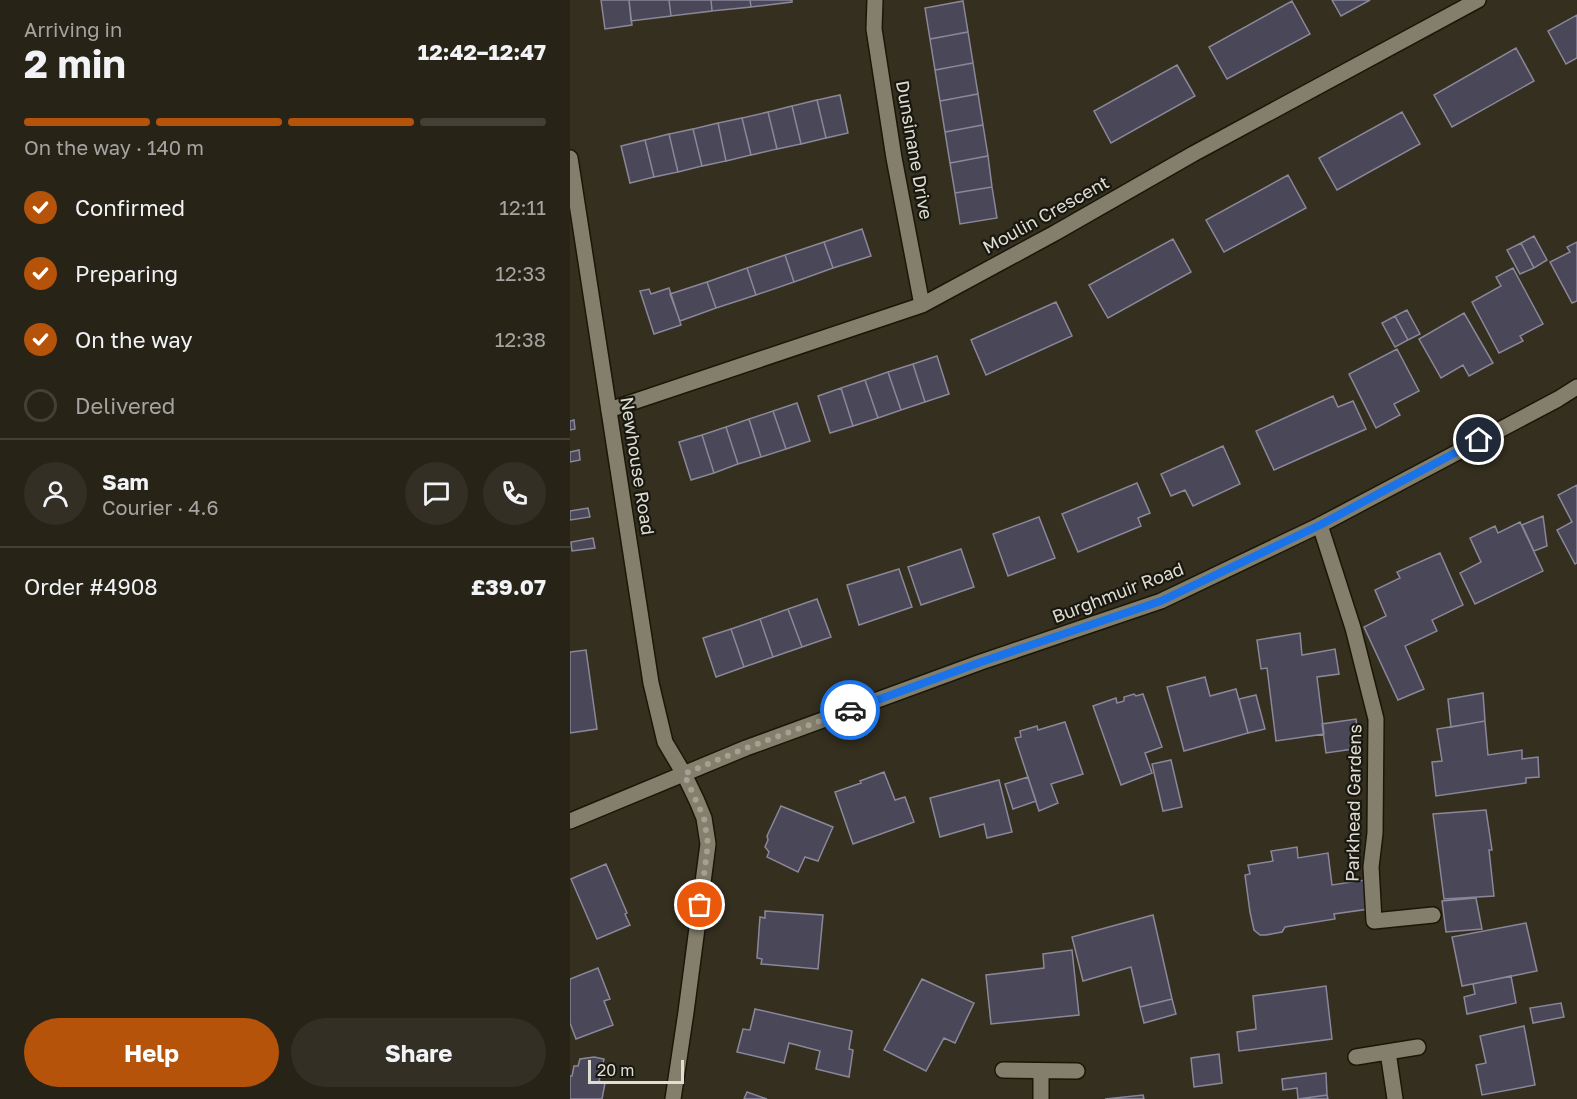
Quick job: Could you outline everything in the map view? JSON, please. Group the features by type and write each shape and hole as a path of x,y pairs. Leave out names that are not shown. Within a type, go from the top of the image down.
{"street":[{"name":"Dunsinane Drive","path":"875,0 874,29 894,158 922,305"},
{"name":"Moulin Crescent","path":"609,410 922,305 1055,233 1192,154 1478,0"},
{"name":"Newhouse Road","path":"570,158 651,682 665,742 684,774 704,818 708,844 673,1099"},
{"name":"Burghmuir Road","path":"570,821 746,748 981,662 1161,601 1320,525 1577,387"},
{"name":"Parkhead Gardens","path":"1320,525 1353,628 1376,719 1375,833 1371,867 1374,921 1433,915"},
{"path":"1356,1058 1418,1047"},
{"path":"1388,1052 1395,1099"},
{"path":"1003,1070 1077,1071"},
{"path":"1041,1072 1041,1099"}],"building":[{"path":"601,0 629,0 632,25 605,29"},
{"path":"629,0 669,0 671,16 631,21"},
{"path":"669,0 711,0 712,11 671,16"},
{"path":"711,0 750,0 751,7 712,11"},
{"path":"750,0 792,0 792,2 751,7"},
{"path":"1332,0 1370,0 1341,16"},
{"path":"963,1 968,32 930,39 925,8"},
{"path":"1292,1 1310,34 1227,79 1209,47"},
{"path":"1577,15 1577,58 1566,64 1548,31"},
{"path":"968,32 973,63 935,70 930,39"},
{"path":"1516,48 1534,81 1452,127 1434,95"},
{"path":"973,63 978,94 940,101 935,70"},
{"path":"1177,65 1195,96 1111,143 1094,111"},
{"path":"978,94 983,125 945,132 940,101"},
{"path":"840,95 848,133 826,138 817,100"},
{"path":"817,100 826,138 801,144 792,106"},
{"path":"792,106 801,144 777,149 768,112"},
{"path":"768,112 777,149 751,155 742,118"},
{"path":"1402,112 1420,144 1337,190 1319,158"},
{"path":"742,118 751,155 726,161 718,123"},
{"path":"718,123 726,161 702,166 693,129"},
{"path":"983,125 988,156 950,163 945,132"},
{"path":"693,129 702,166 678,172 669,134"},
{"path":"669,134 678,172 654,177 645,140"},
{"path":"645,140 654,177 630,183 621,146"},
{"path":"988,156 992,187 955,193 950,163"},
{"path":"1288,175 1306,208 1224,252 1206,220"},
{"path":"992,187 997,218 960,224 955,193"},
{"path":"862,229 871,256 833,268 824,242"},
{"path":"1534,236 1547,260 1534,268 1521,243"},
{"path":"1173,239 1191,272 1108,318 1089,285"},
{"path":"824,242 833,268 794,282 785,255"},
{"path":"1577,242 1577,301 1572,303 1550,262 1570,252 1567,247"},
{"path":"1521,243 1534,268 1520,274 1507,250"},
{"path":"785,255 794,282 756,295 747,268"},
{"path":"747,268 756,295 716,308 707,282"},
{"path":"1513,268 1543,324 1520,336 1523,341 1499,353 1472,302 1501,286 1496,277"},
{"path":"707,282 716,308 680,321 670,294"},
{"path":"669,288 681,325 654,334 640,291 649,289 651,294"},
{"path":"1056,302 1072,336 986,375 971,340"},
{"path":"1407,310 1420,334 1408,340 1395,316"},
{"path":"1464,313 1493,363 1469,376 1463,365 1441,378 1419,339"},
{"path":"1395,316 1408,340 1395,347 1382,323"},
{"path":"1397,349 1419,391 1394,404 1400,415 1376,428 1349,374"},
{"path":"937,356 949,394 925,402 913,364"},
{"path":"913,364 925,402 901,410 888,372"},
{"path":"888,372 901,410 878,418 865,380"},
{"path":"865,380 878,418 853,426 841,388"},
{"path":"841,388 853,426 830,433 818,396"},
{"path":"1333,396 1338,407 1353,401 1366,429 1274,470 1256,431"},
{"path":"797,403 810,441 786,449 773,411"},
{"path":"773,411 786,449 761,457 749,419"},
{"path":"749,419 761,457 738,464 726,427"},
{"path":"574,420 575,429 570,430 570,421"},
{"path":"726,427 738,464 714,473 702,435"},
{"path":"702,435 714,473 691,480 679,442"},
{"path":"1223,446 1240,484 1193,506 1185,490 1171,496 1161,474"},
{"path":"579,450 580,460 570,462 570,452"},
{"path":"1137,483 1150,513 1138,518 1141,526 1078,552 1062,514"},
{"path":"1577,485 1577,563 1575,564 1557,530 1572,522 1558,495"},
{"path":"588,508 590,517 570,520 570,511"},
{"path":"1543,516 1547,546 1534,551 1522,525"},
{"path":"1039,517 1055,558 1008,576 993,534"},
{"path":"1520,522 1543,571 1475,604 1460,573 1481,562 1470,538 1495,526 1498,533"},
{"path":"593,538 595,548 572,551 571,542"},
{"path":"961,549 974,587 921,605 908,567"},
{"path":"1440,553 1463,605 1432,620 1437,631 1405,646 1424,689 1398,700 1364,627 1386,616 1375,590 1400,578 1397,572"},
{"path":"899,569 912,607 859,625 847,585"},
{"path":"817,599 831,637 802,647 788,609"},
{"path":"788,609 802,647 773,657 760,619"},
{"path":"760,619 773,657 744,667 731,629"},
{"path":"731,629 744,667 716,677 703,638"},
{"path":"1300,633 1302,655 1335,649 1339,674 1317,677 1324,734 1276,741 1267,668 1261,669 1257,640"},
{"path":"586,650 597,729 570,733 570,652"},
{"path":"1205,677 1210,696 1236,689 1248,733 1184,751 1167,687"},
{"path":"1483,693 1485,721 1451,727 1448,699"},
{"path":"1134,694 1136,696 1143,694 1162,747 1145,753 1152,773 1121,785 1093,706 1116,698 1117,703 1124,701 1124,697"},
{"path":"1256,695 1265,729 1248,733 1239,699"},
{"path":"1356,719 1360,748 1326,753 1322,724"},
{"path":"1485,721 1488,755 1522,750 1522,759 1538,757 1539,777 1526,778 1526,783 1436,796 1432,762 1442,761 1437,729"},
{"path":"1065,722 1083,774 1051,784 1058,803 1039,811 1015,738 1021,737 1020,731 1037,726 1038,730"},
{"path":"1171,760 1182,807 1163,811 1152,764"},
{"path":"884,772 895,800 905,797 914,822 853,844 835,792"},
{"path":"1028,777 1036,801 1013,809 1005,784"},
{"path":"999,780 1012,832 987,838 984,824 940,837 930,798"},
{"path":"781,806 833,827 818,861 805,857 798,872 767,857 769,852 765,847 767,836"},
{"path":"1486,810 1492,850 1489,850 1494,896 1444,899 1433,814"},
{"path":"1297,847 1298,858 1328,853 1332,885 1365,880 1369,909 1334,914 1335,919 1285,927 1282,932 1260,935 1254,930 1250,912 1245,875 1250,874 1248,865 1273,861 1271,851"},
{"path":"606,864 630,925 597,939 571,879"},
{"path":"1476,898 1482,929 1446,932 1442,901"},
{"path":"765,911 823,915 818,969 761,964 762,959 757,958 760,917 765,918"},
{"path":"1153,915 1172,999 1140,1007 1131,967 1083,981 1072,937"},
{"path":"1526,923 1537,971 1462,986 1452,937"},
{"path":"1072,950 1079,1015 991,1024 986,975 1044,968 1043,954"},
{"path":"598,968 610,999 604,1001 613,1025 576,1039 570,1023 570,979"},
{"path":"1511,976 1516,1003 1467,1014 1464,997 1475,994 1473,984"},
{"path":"922,979 974,1003 955,1043 944,1038 926,1071 884,1050"},
{"path":"1326,986 1332,1039 1239,1051 1237,1032 1256,1029 1253,996"},
{"path":"1172,999 1176,1014 1144,1023 1140,1007"},
{"path":"1561,1003 1564,1017 1533,1023 1530,1008"},
{"path":"755,1009 852,1031 849,1049 853,1050 849,1077 816,1069 820,1051 789,1043 784,1063 737,1052 743,1029 750,1030"},
{"path":"1524,1026 1535,1085 1482,1095 1476,1065 1486,1063 1480,1036"},
{"path":"1219,1054 1222,1083 1194,1087 1191,1058"},
{"path":"594,1057 604,1059 599,1081 605,1083 602,1099 570,1099 570,1076 572,1076 574,1066 578,1066 580,1059"},
{"path":"1326,1073 1327,1095 1298,1099 1297,1088 1283,1090 1282,1079"},
{"path":"747,1092 767,1099 744,1099"},
{"path":"1143,1095 1144,1099 1105,1099"},
{"path":"1327,1095 1328,1099 1299,1099"}],"way so far":[{"path":"700,905 708,844 704,818 684,774 746,748 850,710"}],"route":[{"path":"850,710 981,662 1161,601 1320,525 1479,440"}]}
